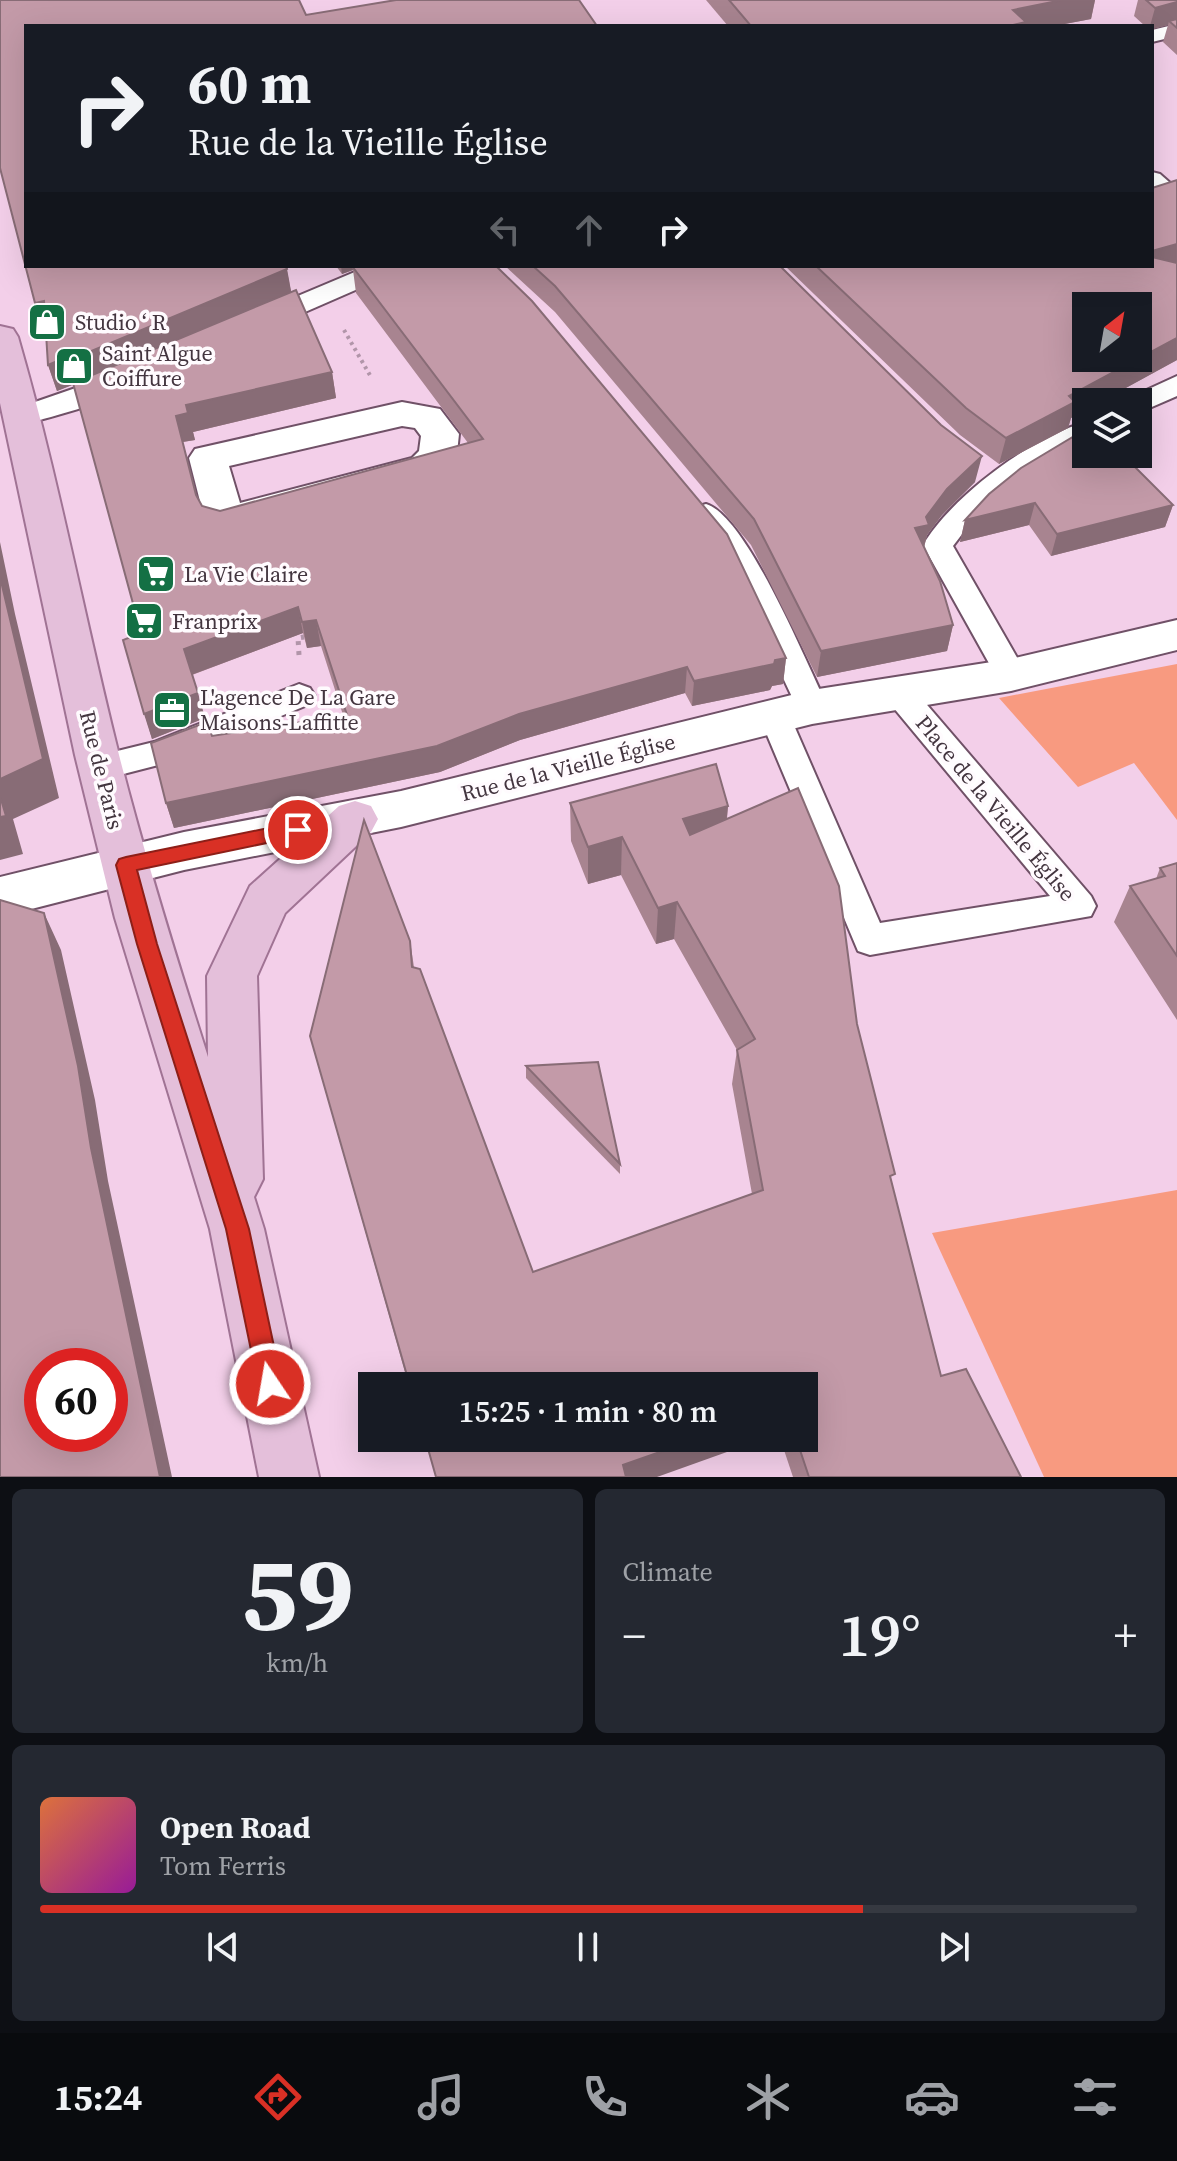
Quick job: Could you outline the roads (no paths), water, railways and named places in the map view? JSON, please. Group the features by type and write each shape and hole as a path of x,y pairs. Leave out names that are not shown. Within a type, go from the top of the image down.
{"main road":[{"name":"Rue de Paris","path":"0,337 11,420 126,865 147,944 237,1229 289,1477"},
{"path":"237,1229 232,976 267,900 355,819"}],"street":[{"path":"413,414 427,418 437,427 441,447 436,459 425,467 225,521 208,458 392,415 413,414"},
{"name":"Rue de la Vieille Église","path":"0,897 126,865 355,819 793,712 1011,675 1177,635"}],"lane":[{"path":"1154,36 1177,30"},
{"path":"1154,181 1171,196"},
{"path":"241,330 385,268"},
{"path":"11,420 88,395 144,372"},
{"path":"1152,397 1177,385"},
{"path":"1011,675 938,545 960,513 1011,471 1072,438"},
{"path":"973,462 998,482"},
{"path":"688,493 739,554 793,712"},
{"name":"Place de la Vieille Église","path":"793,712 870,940 1079,906 899,693"},
{"path":"100,767 159,753 299,696"}],"place":[{"name":"Studio ‘ R","path":"47,322"},
{"name":"Saint Algue Coiffure","path":"74,366"},
{"name":"La Vie Claire","path":"156,574"},
{"name":"Franprix","path":"144,621"},
{"name":"L'agence De La Gare Maisons-Laffitte","path":"172,710"}]}
